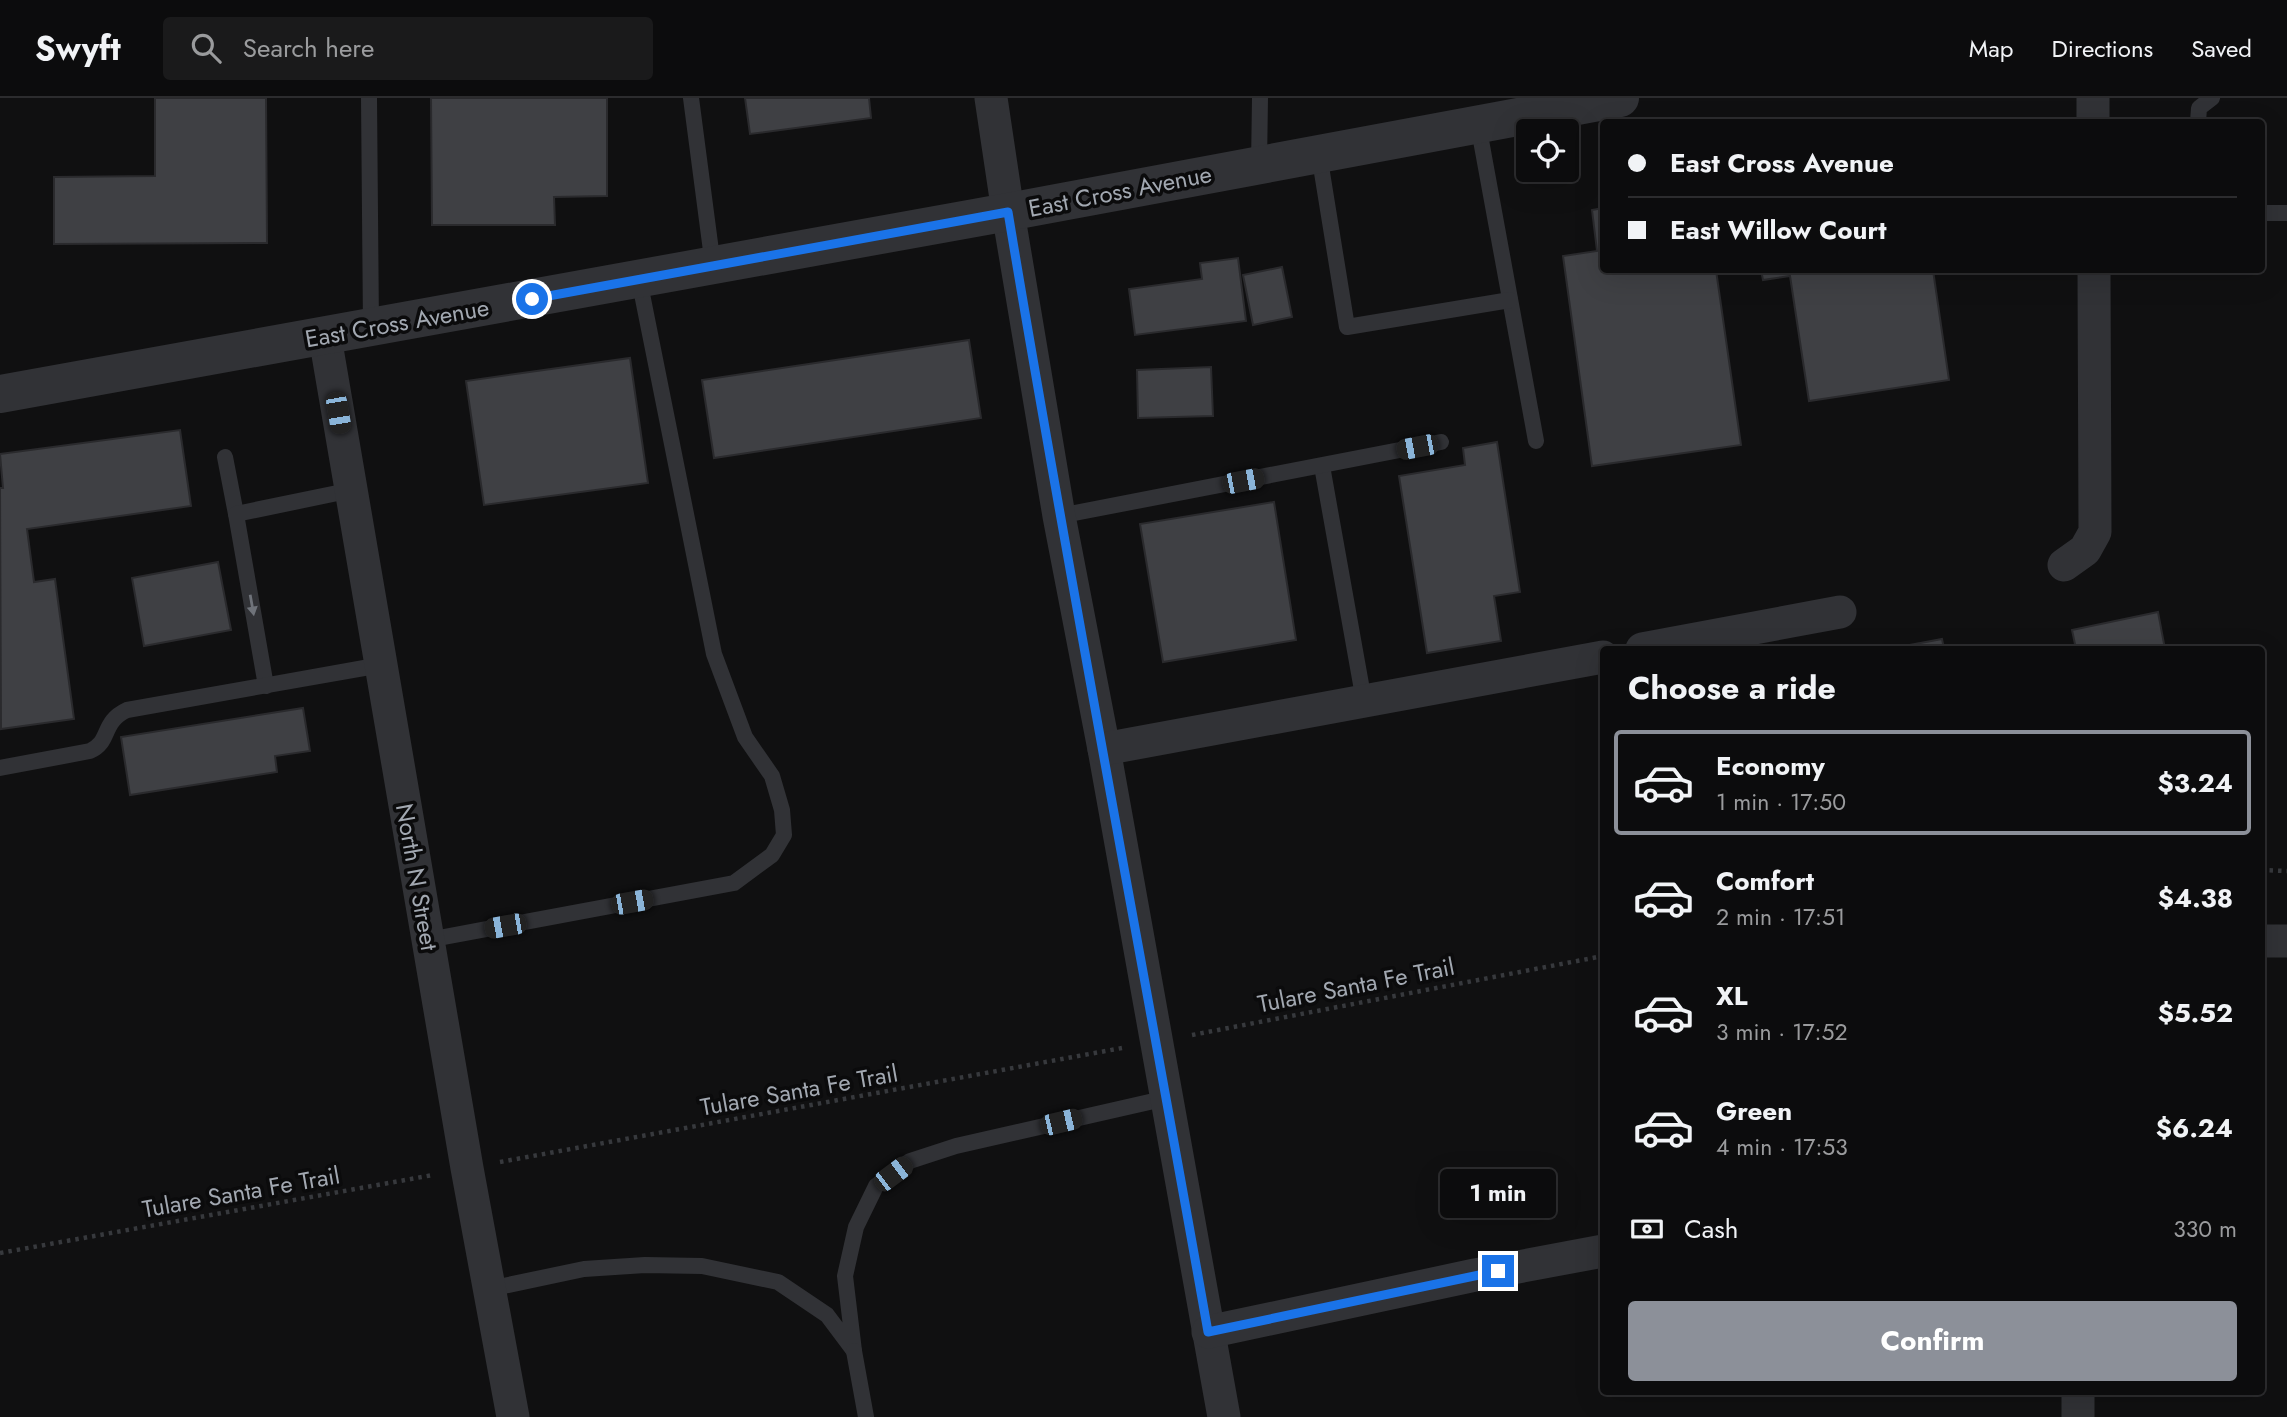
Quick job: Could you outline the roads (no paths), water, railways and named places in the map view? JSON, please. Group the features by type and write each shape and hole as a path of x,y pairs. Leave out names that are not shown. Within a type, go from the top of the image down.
{"street":[{"path":"991,98 1059,516 1104,749 1224,1417"},
{"name":"East Cross Avenue","path":"0,394 325,337 1319,154 1478,124 1538,106 1620,98"},
{"path":"2093,98 2093,119"},
{"path":"2064,565 2085,550 2095,532 2094,273"},
{"name":"North N Street","path":"325,337 467,1168 513,1417"},
{"path":"1658,646 1840,612"},
{"path":"1104,749 1600,658"},
{"path":"2265,941 2287,941"},
{"path":"1208,1332 1475,1275 1600,1252"},
{"path":"2078,1395 2078,1417"}],"lane":[{"path":"369,98 371,328"},
{"path":"691,98 713,266"},
{"path":"1259,165 1260,98"},
{"path":"2198,119 2199,108 2212,98"},
{"path":"1478,124 1535,441"},
{"path":"1319,154 1347,327 1510,300"},
{"path":"2265,213 2287,213"},
{"path":"428,940 734,883 772,855 784,835 782,810 772,776 745,737 714,654 639,279"},
{"path":"1059,516 1441,442"},
{"path":"225,457 266,686"},
{"path":"1322,466 1364,701"},
{"path":"236,514 352,490"},
{"path":"0,768 99,747 115,715 127,710 381,665"},
{"path":"866,1417 854,1351 845,1276 856,1227 876,1186 910,1161 956,1146 1167,1098"},
{"path":"489,1289 584,1269 645,1265 702,1266 778,1282 827,1315 854,1351"}]}
